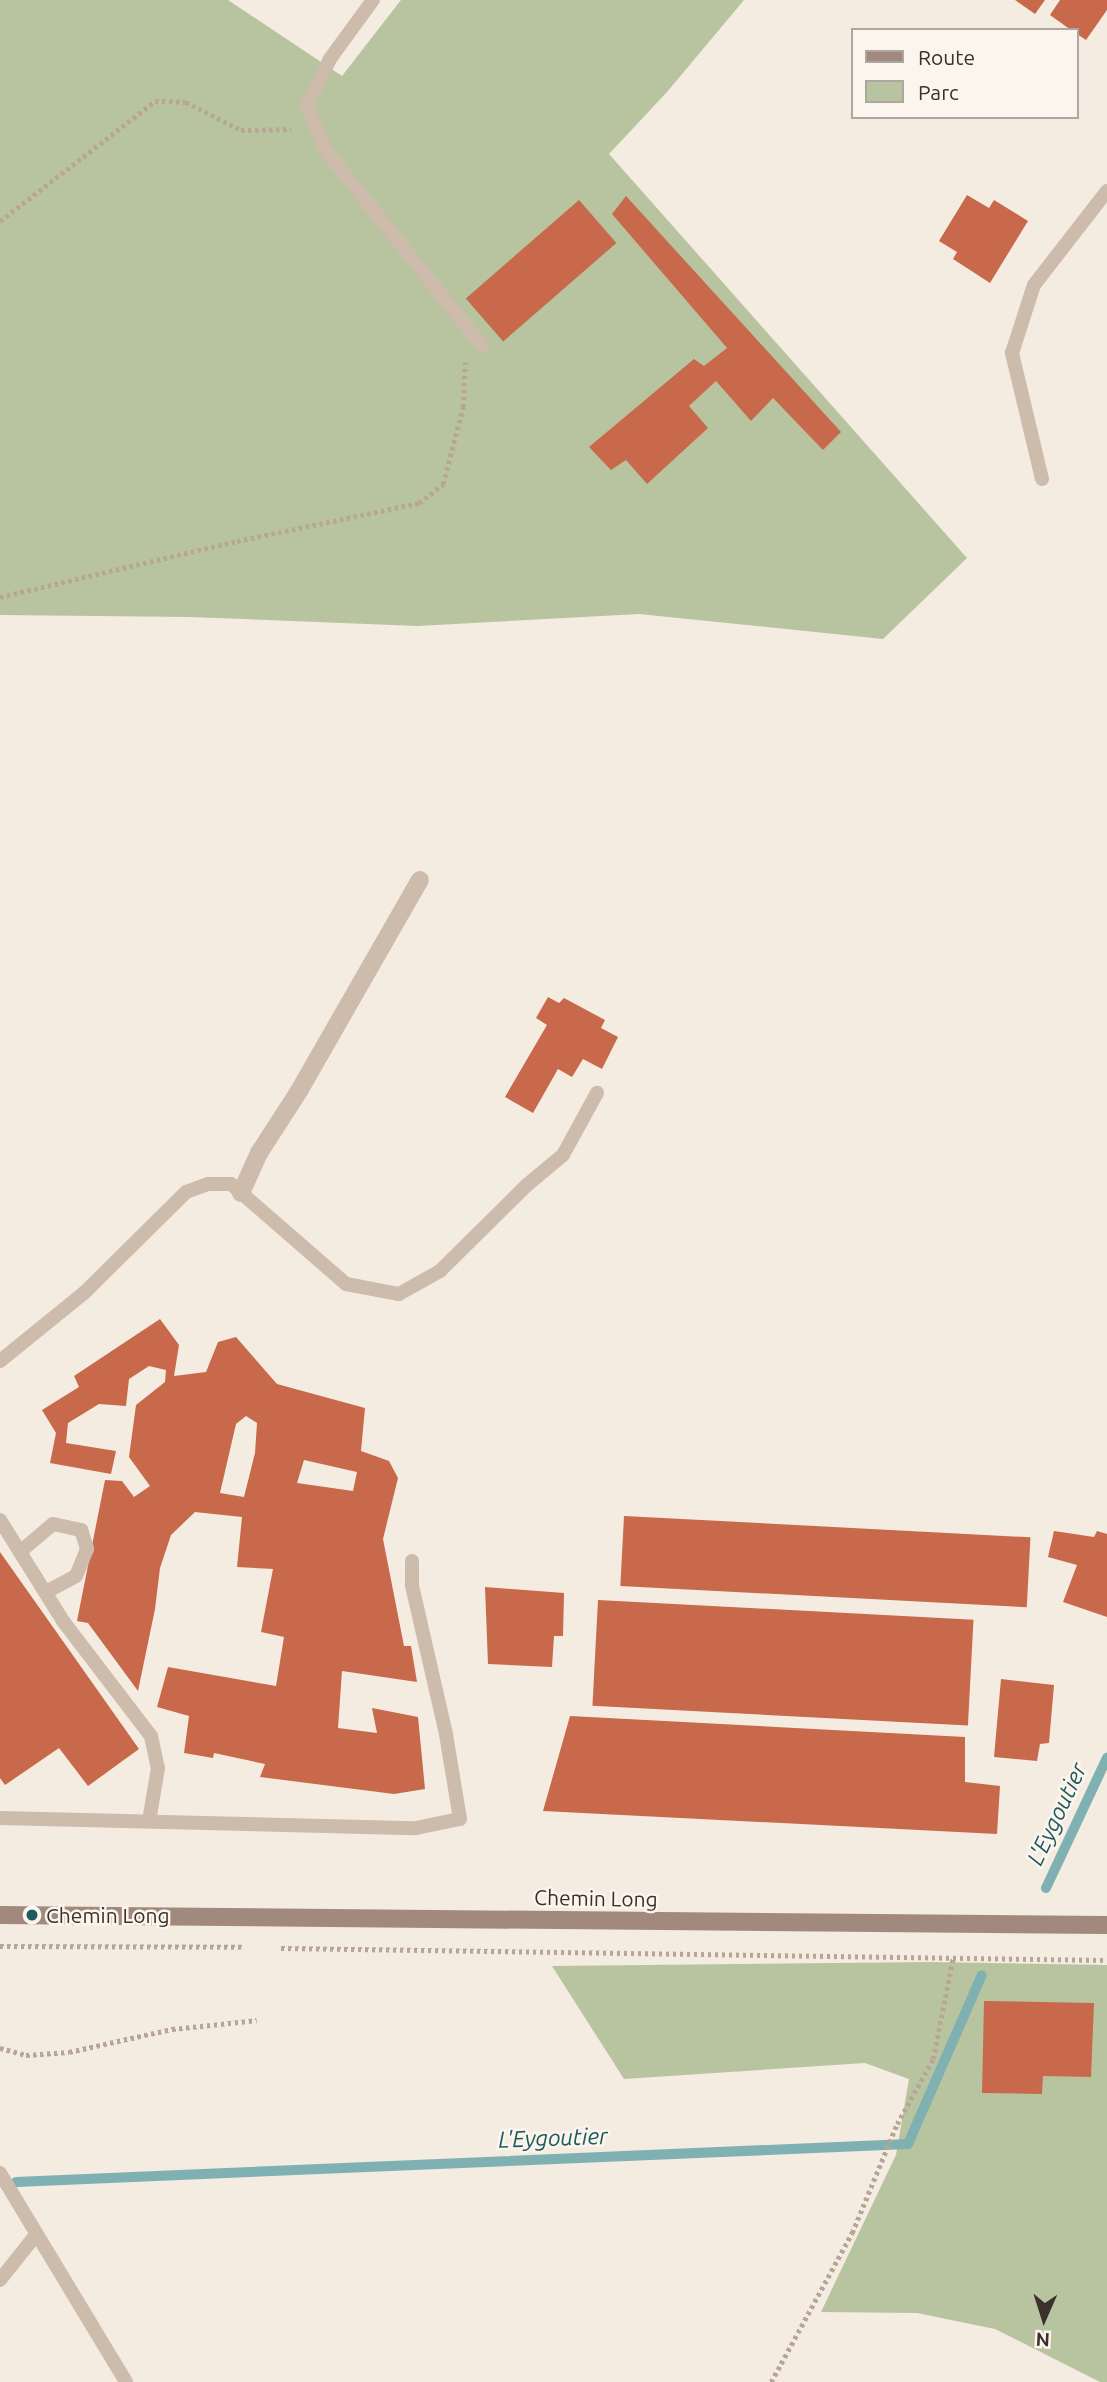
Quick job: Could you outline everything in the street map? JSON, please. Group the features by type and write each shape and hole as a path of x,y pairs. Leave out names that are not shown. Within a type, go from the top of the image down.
{"main road":[{"name":"Chemin Long","path":"0,1915 1107,1925"}],"street":[{"path":"241,1193 260,1153 299,1091 420,880"}],"lane":[{"path":"373,0 330,59 307,104 325,150 482,346"},
{"path":"1042,479 1012,353 1034,285 1107,191"},
{"path":"0,1361 83,1293 186,1192 208,1184 231,1184 346,1284 399,1294 440,1271 527,1185 563,1155 597,1093"},
{"path":"0,1520 63,1621 151,1736 158,1768 149,1821"},
{"path":"21,1551 54,1524 81,1530 87,1549 76,1576 46,1592"},
{"path":"0,1818 416,1828 460,1819 446,1734 412,1585 412,1561"},
{"path":"0,2173 5,2194 35,2236 126,2382"},
{"path":"0,2280 35,2236"}],"path":[{"path":"0,220 155,101 186,102 242,130 279,131 316,126"},
{"path":"0,597 237,541 419,503 443,484 463,407 466,326"},
{"path":"771,2382 852,2233 892,2136 933,2059 959,1924"},
{"path":"0,1946 249,1947"},
{"path":"277,1947 1107,1960"},
{"path":"0,2048 26,2055 69,2052 172,2029 257,2020"}],"green space":[{"path":"0,0 228,0 342,76 401,0 744,0 667,92 609,154 967,558 883,639 639,614 418,626 190,617 0,615"},
{"path":"932,1962 1107,1965 1107,2382 1100,2382 995,2329 917,2313 821,2312 896,2155 909,2079 865,2063 624,2079 552,1966"}],"building":[{"path":"1015,0 1045,0 1035,14"},
{"path":"1060,0 1107,0 1107,10 1086,40 1079,35 1079,28 1068,28 1050,15"},
{"path":"967,195 989,208 994,200 1028,221 990,283 953,259 957,252 939,241"},
{"path":"626,196 841,432 823,450 773,398 751,421 716,381 689,406 708,428 647,484 626,460 611,470 589,447 694,359 704,366 727,348 612,214"},
{"path":"579,200 616,243 503,341 466,298"},
{"path":"548,997 559,1003 564,998 605,1020 601,1028 618,1037 602,1069 583,1059 572,1077 558,1069 533,1113 505,1097 547,1025 536,1018"},
{"path":"160,1319 179,1345 174,1376 206,1372 218,1342 236,1337 277,1384 365,1408 361,1451 389,1461 398,1478 383,1539 404,1646 411,1646 417,1682 342,1671 338,1728 377,1733 372,1708 418,1717 425,1789 394,1794 260,1777 265,1764 214,1753 213,1758 184,1753 189,1716 157,1707 168,1667 276,1686 284,1637 261,1632 273,1569 237,1567 242,1517 195,1512 171,1535 160,1568 155,1609 138,1691 88,1623 77,1621 105,1480 122,1481 134,1497 150,1486 129,1457 136,1405 165,1382 166,1370 149,1366 129,1379 126,1406 99,1404 68,1423 66,1443 116,1451 111,1474 50,1463 56,1433 42,1410 79,1387 74,1376","holes":["246,1416 257,1423 255,1453 244,1497 220,1493 236,1424","304,1460 357,1472 353,1491 297,1483"]},
{"path":"624,1516 1030,1537 1027,1607 620,1586"},
{"path":"1054,1531 1094,1537 1097,1531 1107,1534 1107,1617 1063,1602 1077,1565 1048,1557"},
{"path":"0,1552 139,1749 88,1786 59,1748 5,1785 0,1778"},
{"path":"485,1587 564,1593 563,1636 554,1636 552,1667 488,1664"},
{"path":"598,1600 973,1620 968,1726 592,1706"},
{"path":"1001,1679 1054,1685 1049,1743 1040,1744 1037,1761 994,1757"},
{"path":"570,1716 965,1737 965,1782 1000,1786 997,1834 543,1811"},
{"path":"984,2001 1094,2003 1091,2077 1043,2076 1042,2094 982,2093"}],"waterway":[{"name":"L'Eygoutier","path":"1046,1888 1107,1758"},
{"name":"L'Eygoutier","path":"16,2182 908,2144 982,1975"}],"place":[{"name":"Chemin Long","path":"32,1915"}]}
